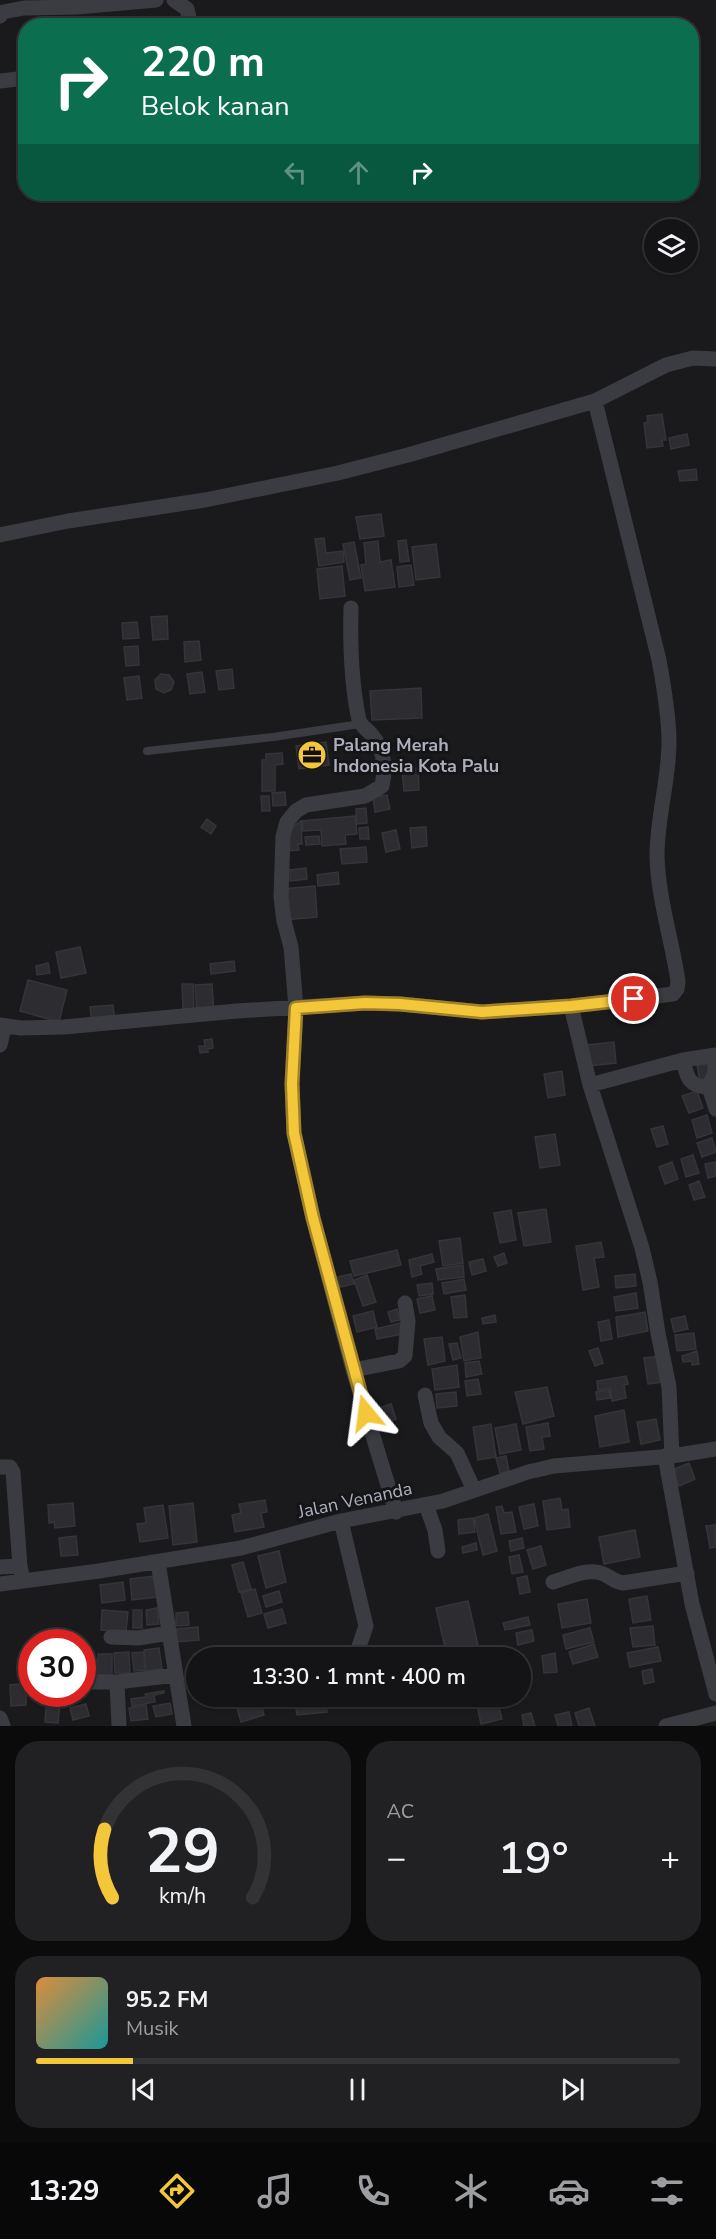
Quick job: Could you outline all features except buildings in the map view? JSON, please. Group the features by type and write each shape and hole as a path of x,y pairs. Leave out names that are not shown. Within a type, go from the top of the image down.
{"street":[{"path":"0,16 3,12 24,8 76,7 156,0"},
{"path":"174,0 187,9 189,18"},
{"path":"0,81 18,79"},
{"path":"0,535 68,521 205,500 290,484 408,455 595,401 666,365 693,358 716,359"},
{"path":"0,1045 2,1026 64,1028 365,1003 482,1012 571,1006 673,994 677,989 678,981 663,904 657,857 657,836 669,742 665,697 659,660 595,401"},
{"path":"351,608 350,649 360,723 377,741 383,755 385,775 382,786 365,796 306,805 296,811 287,822 284,836 280,897 291,947 296,1008 292,1084 294,1133 313,1218 353,1370 396,1512"},
{"path":"571,1006 590,1085 648,1273 669,1387 669,1456 676,1524 692,1605 716,1694"},
{"path":"590,1085 683,1060 715,1055 716,1069 710,1087 716,1109"},
{"path":"683,1060 692,1084 699,1087 710,1087"},
{"path":"353,1370 399,1361 405,1356 408,1321 405,1303"},
{"path":"425,1395 431,1423 439,1437 457,1453 474,1490"},
{"name":"Jalan Venanda","path":"0,1584 21,1573 99,1571 241,1548 341,1521 426,1505 528,1472 554,1466 669,1456 716,1449"},
{"path":"0,1467 10,1467 12,1472 21,1573 0,1567"},
{"path":"426,1505 433,1523 438,1551"},
{"path":"341,1521 366,1626 359,1647"},
{"path":"158,1562 184,1726"},
{"path":"553,1582 598,1571 616,1582 623,1583 687,1573"},
{"path":"111,1637 138,1638 169,1633"},
{"path":"96,1682 117,1682 176,1675"},
{"path":"117,1682 119,1726"},
{"path":"666,1726 693,1722 716,1713"},
{"path":"0,1718 3,1726"}],"lane":[{"path":"147,751 273,737 360,723"}],"place":[{"name":"Palang Merah Indonesia Kota Palu","path":"312,755"}],"route":[{"path":"366,1413 313,1218 294,1133 292,1084 296,1008 365,1003 482,1012 634,999"}]}
